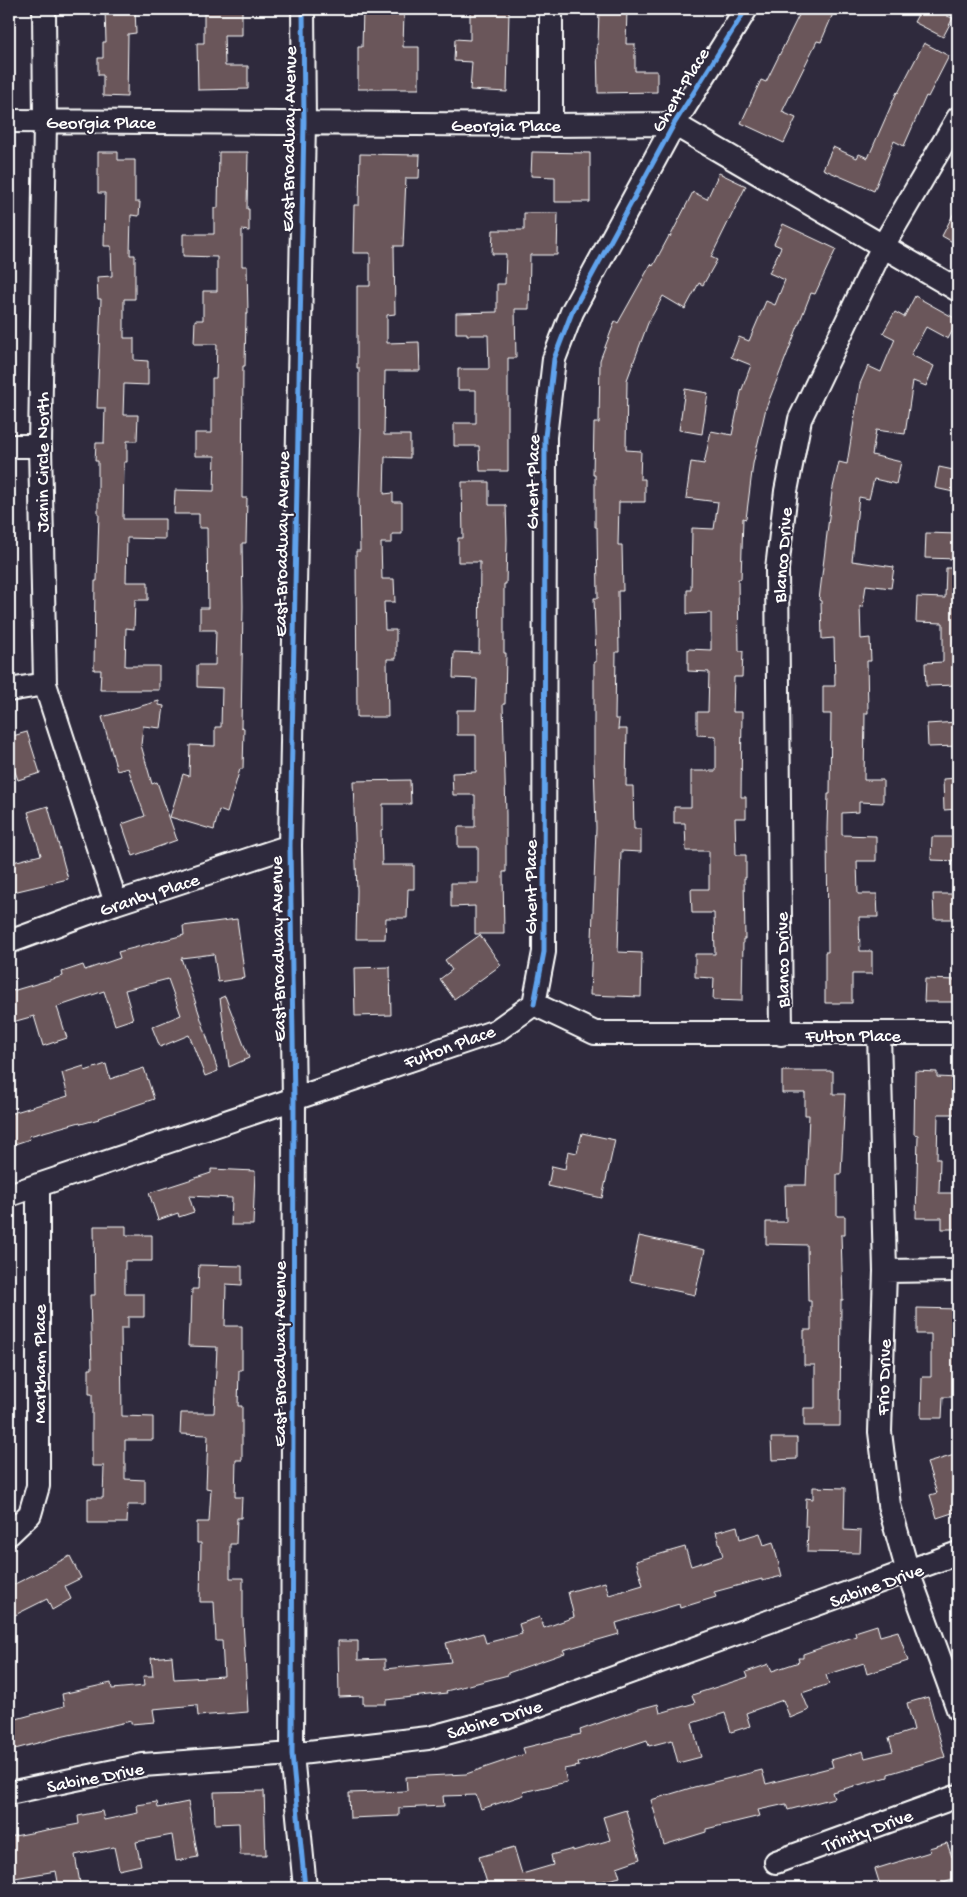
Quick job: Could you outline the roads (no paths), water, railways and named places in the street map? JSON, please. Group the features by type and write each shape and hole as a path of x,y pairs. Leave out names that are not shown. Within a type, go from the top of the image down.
{"street":[{"name":"Janin Circle North","path":"44,9 45,121 40,446 45,684 116,903"},
{"name":"East Broadway Avenue","path":"303,9 304,122 290,846 294,1099 292,1754 305,1888"},
{"path":"551,9 551,125"},
{"name":"Ghent Place","path":"534,1004 544,952 546,437 554,359 572,312 674,124 746,9"},
{"name":"Blanco Drive","path":"781,1034 777,570 786,491 800,419 883,246 958,118"},
{"name":"Georgia Place","path":"9,121 551,125 674,124"},
{"path":"674,124 958,290"},
{"path":"9,446 40,446"},
{"path":"9,690 45,684"},
{"name":"Granby Place","path":"9,942 116,903 290,846"},
{"name":"Fulton Place","path":"9,1195 496,1031 534,1004 595,1032 958,1033"},
{"name":"Frio Drive","path":"879,1034 884,1271 880,1432 889,1506 908,1572 958,1709"},
{"name":"Markham Place","path":"9,1534 30,1514 38,1486 38,1184"},
{"path":"884,1271 958,1270"},
{"name":"Sabine Drive","path":"9,1793 143,1766 292,1754 428,1738 506,1717 958,1553"},
{"name":"Trinity Drive","path":"776,1862 958,1796"}]}
